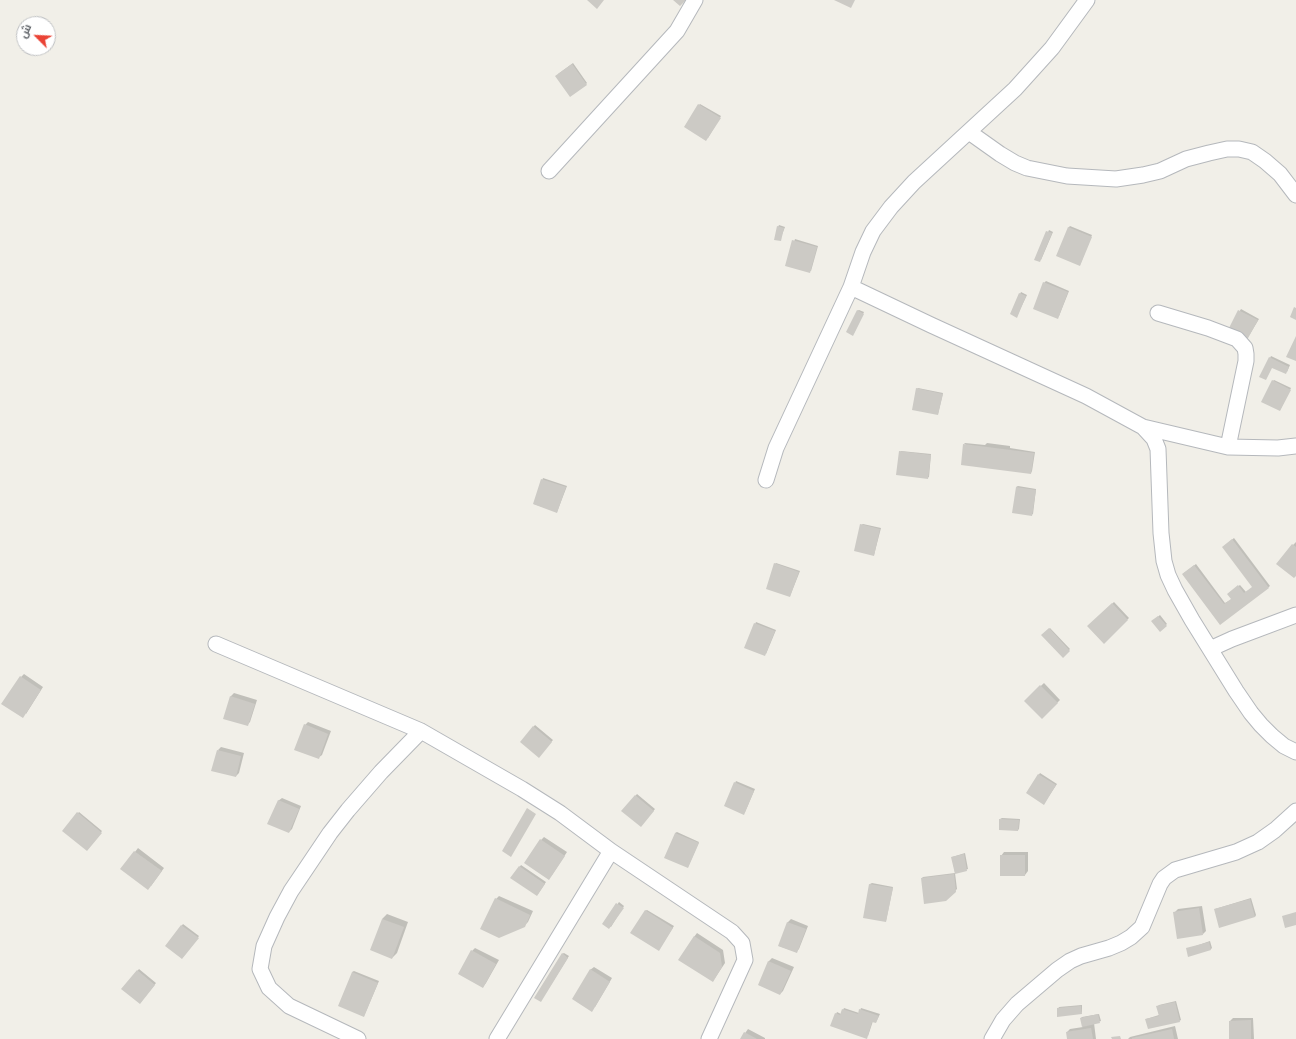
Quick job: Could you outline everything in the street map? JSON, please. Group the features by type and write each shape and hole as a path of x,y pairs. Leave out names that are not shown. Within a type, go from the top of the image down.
{"street":[{"path":"549,171 677,31 695,0"},
{"path":"766,480 776,448 851,287 863,252 873,231 891,207 914,182 1015,89 1052,48 1087,0"},
{"path":"969,132 1000,154 1027,168 1067,176 1116,179 1160,171 1186,159 1208,153 1238,148 1252,152 1265,161 1280,174 1296,195"},
{"path":"851,287 1086,396 1143,427 1228,446 1278,448 1296,446"},
{"path":"1158,313 1208,328 1237,339 1245,348 1246,361 1228,446"},
{"path":"1143,427 1154,438 1158,449 1161,533 1164,561 1168,575 1175,590 1236,691 1261,725 1284,746 1296,752"},
{"path":"1158,449 1172,434"},
{"path":"1210,649 1232,639 1296,615"},
{"path":"216,644 421,731 560,813 611,851 732,932 742,943 745,960 709,1039"},
{"path":"358,1039 289,1006 269,988 260,969 264,946 291,891 330,833 381,772 421,731"},
{"path":"992,1039 1003,1020 1017,1004 1057,970 1070,961 1121,943 1131,937 1142,927 1164,878 1175,870 1236,852 1258,842 1275,830 1296,811"},
{"path":"497,1039 611,851"}],"building":[{"path":"587,0 604,0 597,9"},
{"path":"673,0 686,0 680,6"},
{"path":"834,0 855,0 851,8"},
{"path":"572,64 587,85 570,97 555,76"},
{"path":"698,104 721,118 706,141 684,127"},
{"path":"777,226 784,228 781,241 774,240"},
{"path":"1068,227 1092,237 1080,266 1056,256"},
{"path":"1046,231 1052,233 1040,262 1034,260"},
{"path":"792,240 817,247 810,273 785,266"},
{"path":"1043,282 1068,292 1058,319 1033,309"},
{"path":"1019,293 1026,296 1017,318 1010,314"},
{"path":"1294,307 1296,308 1296,320 1290,317"},
{"path":"857,310 864,314 853,336 846,332"},
{"path":"1238,310 1258,320 1247,340 1228,330"},
{"path":"1296,336 1296,361 1286,357"},
{"path":"1269,357 1289,367 1286,374 1272,368 1266,380 1259,377"},
{"path":"1272,380 1291,390 1280,411 1261,402"},
{"path":"916,388 943,394 938,415 912,410"},
{"path":"963,444 1034,453 1031,474 961,465"},
{"path":"899,451 931,455 928,479 896,475"},
{"path":"541,479 566,487 557,513 533,504"},
{"path":"1016,487 1036,490 1032,516 1012,513"},
{"path":"860,524 880,529 874,556 854,551"},
{"path":"1232,539 1269,588 1220,625 1182,574 1194,565 1224,604 1231,599 1227,594 1238,585 1244,593 1252,587 1222,547"},
{"path":"1292,544 1296,547 1296,576 1294,578 1276,564"},
{"path":"774,563 799,572 790,597 766,589"},
{"path":"1112,603 1128,620 1104,644 1087,626"},
{"path":"1158,616 1167,626 1160,632 1151,621"},
{"path":"754,623 775,631 765,656 744,648"},
{"path":"1049,628 1070,651 1063,658 1041,635"},
{"path":"20,676 41,690 23,718 1,704"},
{"path":"1040,685 1058,703 1042,719 1024,701"},
{"path":"230,696 255,704 248,726 223,719"},
{"path":"304,724 328,734 319,759 294,750"},
{"path":"533,726 552,742 539,758 520,742"},
{"path":"217,750 241,756 236,777 211,771"},
{"path":"1038,774 1056,785 1044,805 1026,793"},
{"path":"734,782 754,791 744,815 724,806"},
{"path":"635,795 654,811 641,827 621,811"},
{"path":"278,800 299,809 289,833 267,824"},
{"path":"527,808 536,814 511,857 502,851"},
{"path":"77,812 102,833 87,851 62,831"},
{"path":"999,819 1019,820 1018,831 999,830"},
{"path":"675,833 699,843 688,868 664,858"},
{"path":"540,839 565,856 549,880 524,863"},
{"path":"134,851 162,871 148,890 120,869"},
{"path":"964,854 967,871 955,874 951,857"},
{"path":"1000,855 1025,855 1025,876 1000,876"},
{"path":"519,866 545,884 537,896 510,878"},
{"path":"954,874 956,892 946,901 924,904 921,878"},
{"path":"869,884 893,888 886,922 863,918"},
{"path":"495,898 530,915 525,927 499,938 480,929"},
{"path":"1250,899 1255,917 1219,928 1214,909"},
{"path":"616,903 624,908 609,929 602,924"},
{"path":"1199,908 1203,935 1177,939 1173,912"},
{"path":"645,910 673,928 659,951 630,933"},
{"path":"1296,912 1296,925 1285,928 1282,916"},
{"path":"382,919 404,927 392,959 370,950"},
{"path":"787,922 806,929 797,953 778,946"},
{"path":"181,925 199,938 182,959 165,946"},
{"path":"694,936 720,953 722,967 713,982 678,960"},
{"path":"1209,942 1211,950 1188,957 1186,948"},
{"path":"471,950 496,964 483,988 458,974"},
{"path":"562,953 568,958 541,1002 534,998"},
{"path":"768,961 791,971 780,995 758,985"},
{"path":"590,969 610,982 592,1012 572,999"},
{"path":"137,970 155,985 140,1004 121,989"},
{"path":"352,972 378,983 364,1017 338,1006"},
{"path":"1175,1002 1180,1022 1148,1029 1145,1019 1159,1016 1156,1006"},
{"path":"1081,1006 1082,1014 1057,1017 1057,1008"},
{"path":"842,1009 858,1014 859,1009 879,1016 876,1023 872,1022 867,1039 830,1026 835,1013 840,1015"},
{"path":"1098,1014 1100,1023 1082,1027 1080,1018"},
{"path":"1251,1020 1251,1039 1229,1039 1229,1021"},
{"path":"1091,1028 1093,1039 1067,1039 1066,1032"},
{"path":"1172,1029 1174,1039 1132,1039 1132,1038"},
{"path":"744,1032 757,1039 740,1039"},
{"path":"1120,1036 1121,1039 1112,1039 1111,1037"}]}
